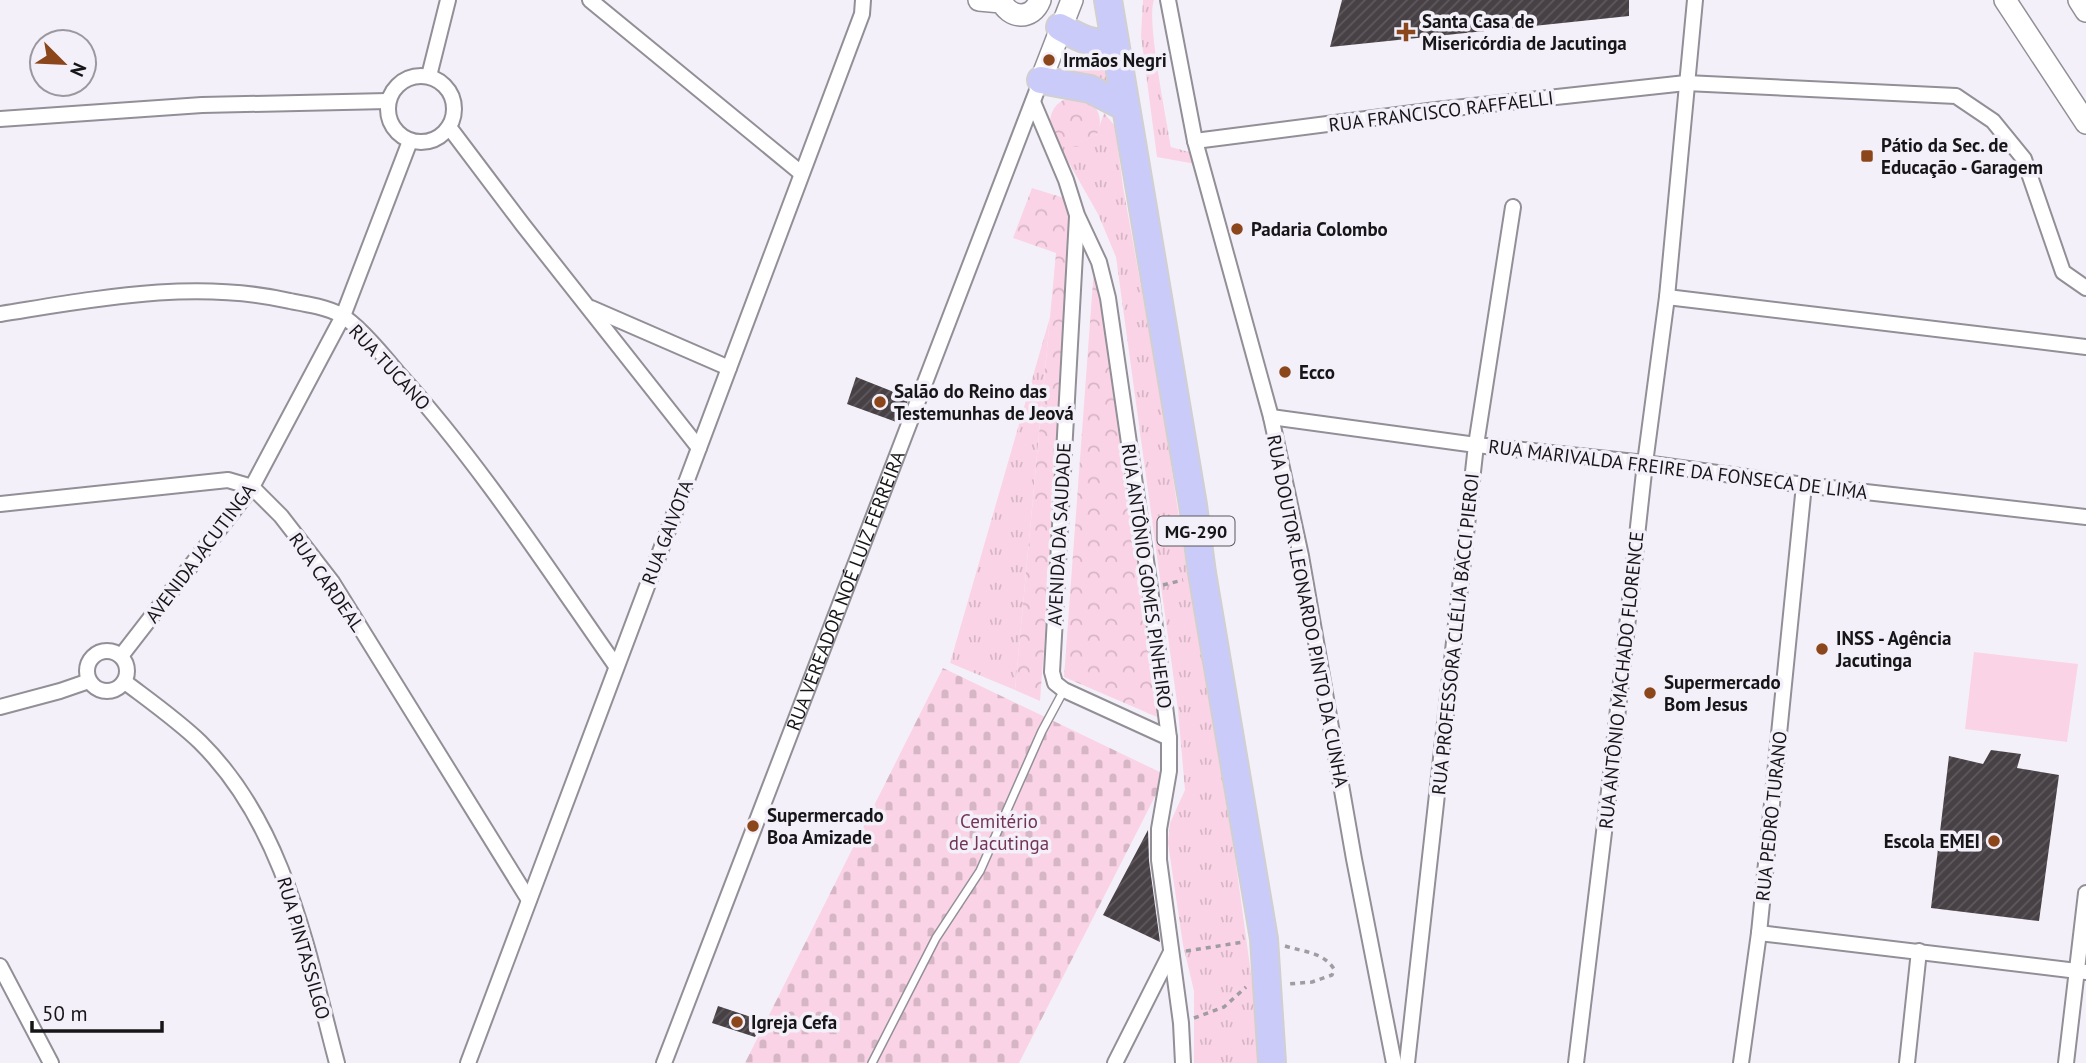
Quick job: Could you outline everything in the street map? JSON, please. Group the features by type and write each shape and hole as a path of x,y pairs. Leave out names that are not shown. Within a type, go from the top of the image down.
{"highway":[{"name":"MG-290","path":"1109,1 1264,939 1272,1063"},
{"path":"1060,27 1093,43 1114,40"},
{"path":"1037,91 1090,89 1125,107"}],"street":[{"path":"429,76 448,0"},
{"path":"590,0 801,173"},
{"name":"RUA GAIVOTA","path":"468,1063 862,14 863,0"},
{"name":"RUA VEREADOR NOÉ LUIZ FERREIRA","path":"664,1063 1072,0"},
{"name":"RUA DOUTOR LEONARDO PINTO DA CUNHA","path":"1168,0 1195,141 1271,417 1301,556 1375,974 1394,1063"},
{"name":"RUA ANTÔNIO MACHADO FLORENCE","path":"1576,1063 1611,778 1645,463 1667,297 1696,0"},
{"path":"2005,0 2086,123"},
{"path":"2079,0 2086,11"},
{"path":"994,1 1014,15 1024,15 1036,6 1060,27"},
{"path":"429,76 439,80 452,97 454,107 449,127 432,141 410,141 394,130 387,111 388,101 393,91 409,78 429,76"},
{"name":"RUA FRANCISCO RAFFAELLI","path":"1195,141 1436,110 1686,83 1956,96 1993,121 2024,159 2063,271 2086,288"},
{"name":"RUA ANTÔNIO GOMES PINHEIRO","path":"1037,91 1077,215 1099,262 1108,298 1169,738 1169,771 1159,829 1158,860 1181,1023 1183,1063"},
{"path":"0,119 202,105 388,101"},
{"path":"449,127 699,448"},
{"name":"AVENIDA JACUTINGA","path":"121,656 252,487 343,316 410,141"},
{"name":"RUA PROFESSORA CLÉLIA BACCI PIEROI","path":"1407,1063 1476,445 1513,207"},
{"name":"AVENIDA DA SAUDADE","path":"1064,690 1055,683 1052,672 1077,215"},
{"name":"RUA TUCANO","path":"0,314 97,298 165,292 230,292 322,307 343,316 427,404 484,479 616,666"},
{"path":"1667,297 2086,346"},
{"path":"590,308 729,368"},
{"name":"RUA MARIVALDA FREIRE DA FONSECA DE LIMA","path":"1271,417 1476,445 2086,517"},
{"path":"0,504 228,480 252,487"},
{"name":"RUA PEDRO TURANO","path":"1741,1063 1759,933 1804,485"},
{"name":"RUA CARDEAL","path":"252,487 281,516 332,582 528,900"},
{"path":"108,650 121,656 128,668 125,682 120,687 106,692 99,690 89,681 87,667 95,654 108,650"},
{"path":"0,707 89,681"},
{"name":"RUA PINTASSILGO","path":"125,682 201,743 236,786 265,833 289,887 337,1063"},
{"path":"1064,690 1169,738"},
{"path":"2066,1063 2081,972 2086,893"},
{"path":"1759,933 2081,972"},
{"path":"1907,1063 1919,951"},
{"path":"1115,1063 1170,954"},
{"path":"0,966 51,1063"}],"lane":[{"path":"872,1063 936,939 980,871 1042,731 1064,690"}],"path":[{"path":"1150,588 1202,573"},
{"path":"1170,954 1264,939 1319,955 1328,960 1334,969 1332,975 1312,982 1246,987 1224,1007 1181,1023"}],"green space":[{"path":"1143,0 1154,0 1152,11 1155,48 1171,147 1200,155 1201,165 1157,157 1141,36"},
{"path":"1073,59 1111,60 1110,84 1064,78"},
{"path":"1075,97 1093,104 1100,122 1093,140 1075,147 1057,140 1050,122 1057,104"},
{"path":"1104,113 1115,126 1123,187 1161,397 1188,578 1234,850 1257,1017 1258,1063 1194,1063 1194,991 1183,945 1168,843 1170,823 1185,790 1178,710 1116,257 1098,214 1053,135 1096,136"},
{"path":"1032,188 1077,202 1040,701 1015,690 1056,253 1013,238"},
{"path":"1095,254 1164,720 1064,677"},
{"path":"1050,317 1015,690 950,663"},
{"path":"1974,652 2078,664 2067,742 1965,729"},
{"name":"Cemitério de Jacutinga","path":"943,668 1166,775 1019,1063 745,1063"}],"building":[{"name":"Santa Casa de Misericórdia de Jacutinga","path":"1342,0 1629,0 1629,16 1330,47"},
{"name":"Salão do Reino das Testemunhas de Jeová","path":"856,377 909,398 899,423 847,404"},
{"name":"Escola EMEI","path":"1991,750 2021,754 2017,768 2059,775 2039,921 1931,908 1949,756 1983,764"},
{"path":"1148,830 1149,861 1160,942 1103,915"},
{"name":"Igreja Cefa","path":"718,1006 763,1021 755,1037 712,1023"}],"place":[{"name":"Santa Casa de Misericórdia de Jacutinga","path":"1406,32"},
{"name":"Irmãos Negri","path":"1049,60"},
{"name":"Pátio da Sec. de Educação - Garagem","path":"1867,156"},
{"name":"Padaria Colombo","path":"1237,229"},
{"name":"Ecco","path":"1285,372"},
{"name":"Salão do Reino das Testemunhas de Jeová","path":"880,402"},
{"name":"INSS - Agência Jacutinga","path":"1822,649"},
{"name":"Supermercado Bom Jesus","path":"1650,693"},
{"name":"Supermercado Boa Amizade","path":"753,826"},
{"name":"Escola EMEI","path":"1994,841"},
{"name":"Igreja Cefa","path":"737,1022"}]}
